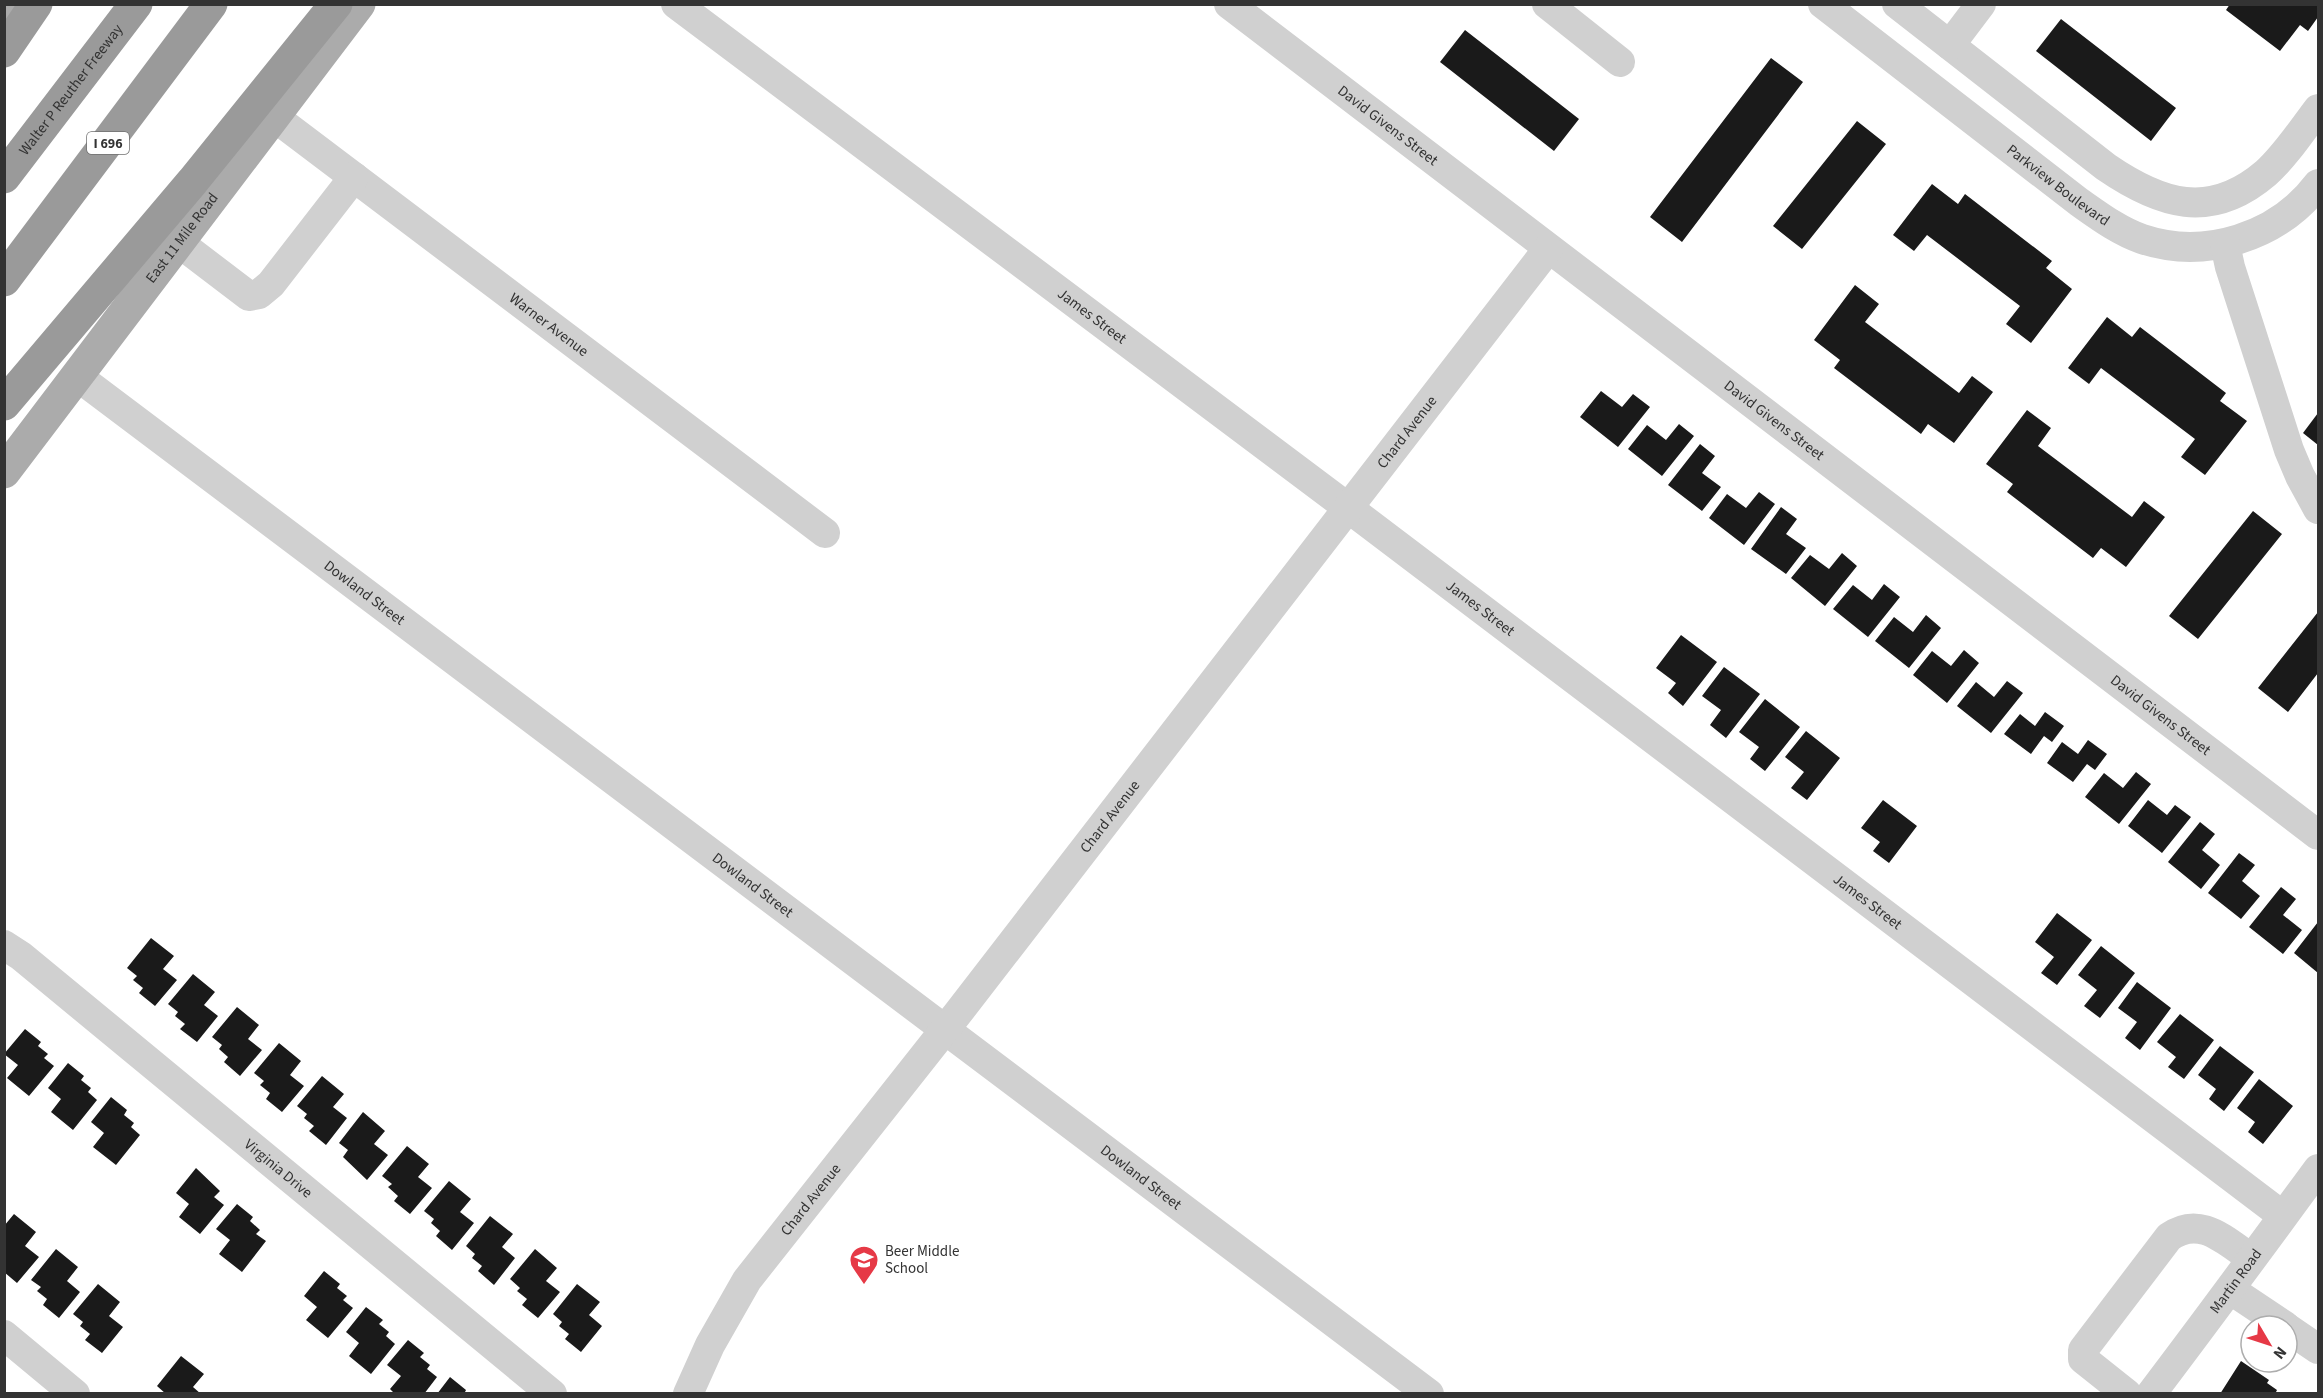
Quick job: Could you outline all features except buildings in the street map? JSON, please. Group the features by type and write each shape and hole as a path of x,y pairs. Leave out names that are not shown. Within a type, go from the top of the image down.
{"highway":[{"path":"4,51 36,4"},
{"name":"Walter P Reuther Freeway","path":"4,177 136,4"},
{"name":"I 696","path":"4,280 211,4"},
{"path":"4,404 193,181 336,4"}],"main road":[{"path":"4,8 7,4"},
{"name":"East 11 Mile Road","path":"4,472 359,4"}],"street":[{"name":"James Street","path":"676,4 1347,507 2283,1216"},
{"name":"David Givens Street","path":"1229,4 2319,835"},
{"path":"1548,4 1620,62"},
{"name":"Parkview Boulevard","path":"1823,4 2079,202 2115,226 2141,239 2159,244 2183,246 2225,244 2280,222 2298,207 2319,184"},
{"path":"1950,45 1981,4"},
{"path":"1880,48 1902,8 2132,185 2166,199 2184,203 2207,201 2231,195 2252,184 2267,172 2318,110"},
{"name":"Warner Avenue","path":"273,116 825,533"},
{"path":"2079,202 2106,167"},
{"path":"178,242 249,296 259,294 272,284 354,177"},
{"path":"2225,244 2230,267 2289,450 2300,476 2319,509"},
{"name":"Chard Avenue","path":"688,1394 710,1345 747,1281 945,1029 1548,249"},
{"name":"Dowland Street","path":"77,376 1429,1394"},
{"name":"Virginia Drive","path":"4,945 21,956 552,1394"},
{"name":"Martin Road","path":"2151,1394 2231,1290 2251,1258 2319,1169"},
{"path":"2127,1394 2083,1359 2083,1350 2169,1237 2180,1229 2192,1227 2220,1237 2251,1258"},
{"path":"2231,1290 2267,1314"},
{"path":"4,1335 75,1394"},
{"path":"2299,1336 2319,1349"}],"place":[{"name":"Beer Middle School","path":"864,1286"}]}
